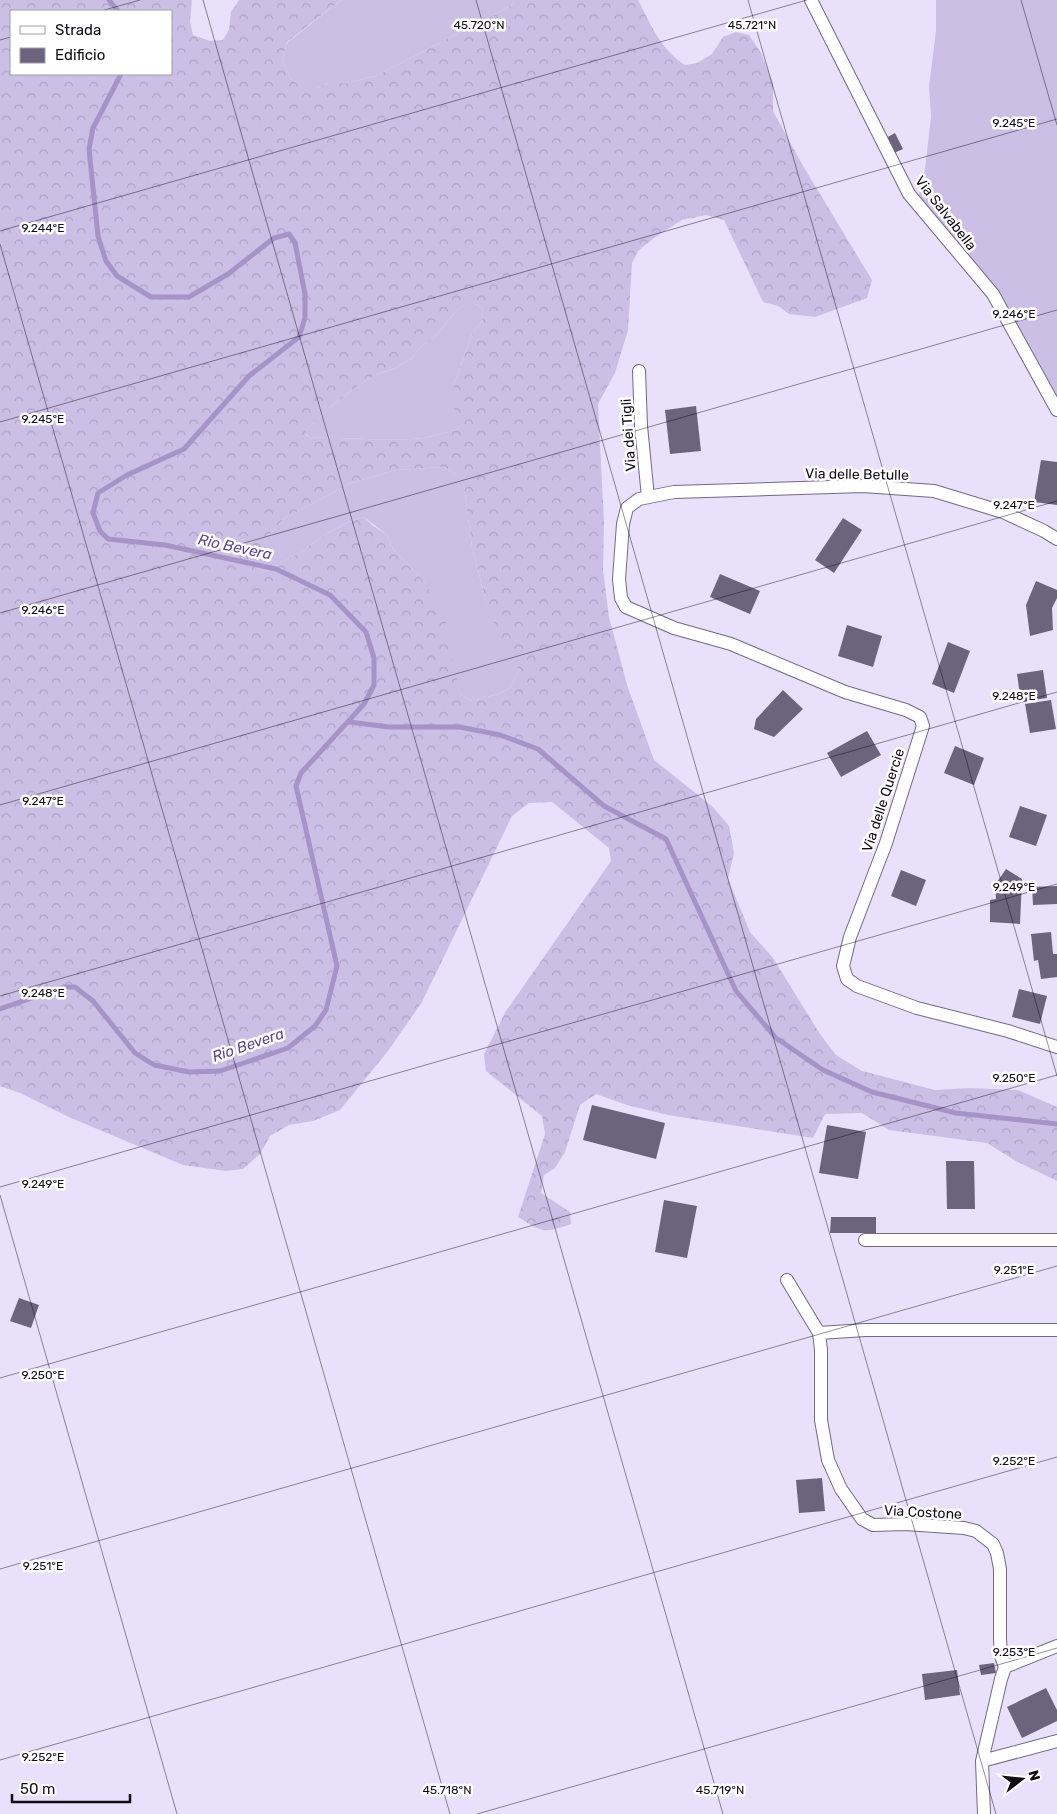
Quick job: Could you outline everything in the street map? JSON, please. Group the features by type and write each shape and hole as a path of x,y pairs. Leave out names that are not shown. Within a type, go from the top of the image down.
{"street":[{"name":"Via Salvabella","path":"811,0 910,194 993,294 1057,410"},
{"name":"Via dei Tigli","path":"639,371 641,426 648,497"},
{"name":"Via delle Betulle","path":"626,607 621,598 619,579 623,524 627,508 639,498 674,492 863,486 934,491 1003,512 1057,539"},
{"name":"Via delle Quercie","path":"626,607 674,628 731,644 845,692 906,710 920,717 923,726 886,843 850,937 843,966 847,979 857,986 917,1008 1008,1030 1057,1047"},
{"path":"865,1240 1057,1240"},
{"name":"Via Costone","path":"787,1280 819,1333 822,1350 821,1420 828,1460 840,1489 862,1519 873,1524 964,1528 976,1531 993,1544 1000,1569 1000,1639 1001,1656 1005,1667"},
{"path":"819,1333 865,1330 1057,1330"},
{"path":"984,1814 982,1761 1005,1667 1057,1646"},
{"path":"982,1761 1057,1741"}],"green space":[{"path":"0,0 192,0 190,21 193,35 210,41 223,40 229,30 231,12 239,0 341,0 287,42 282,60 291,79 303,88 316,88 328,83 346,83 376,76 513,5 514,0 638,0 663,44 669,52 685,65 697,63 712,54 723,37 736,32 749,35 761,53 773,83 773,111 803,166 872,280 867,298 815,317 789,314 778,306 763,302 724,220 706,215 682,220 638,251 632,263 628,330 615,373 598,404 604,522 603,570 609,617 627,685 654,760 713,807 729,826 734,853 728,879 750,932 773,958 820,1034 836,1055 862,1071 935,1090 969,1088 1018,1090 1057,1107 1057,1181 1014,1160 987,1143 889,1130 862,1113 825,1114 813,1138 668,1115 627,1105 596,1094 580,1105 565,1152 555,1168 544,1175 541,1193 570,1212 571,1224 543,1230 532,1226 518,1217 545,1134 542,1116 486,1071 484,1054 506,1011 611,861 609,848 552,802 529,803 512,816 422,1002 388,1051 340,1110 313,1121 289,1125 270,1136 260,1154 243,1169 226,1171 183,1165 71,1118 20,1093 0,1086","holes":["467,304 475,304 483,308 482,321 472,334 454,384 452,404 460,426 457,430 423,438 409,439 310,438 306,435 306,430 334,404 355,388 375,375 395,368 411,359 421,346 432,340 457,310","444,467 460,477 464,487 472,547 487,605 503,647 519,670 510,688 498,694 472,701 461,695 445,619 425,582 393,549 386,534 364,517 347,523 322,536 303,551 264,572 257,568 260,550 269,535 285,518 351,483 396,470"]},
{"path":"341,0 514,0 513,5 376,76 346,83 328,83 316,88 303,88 291,79 282,60 287,43"},
{"path":"936,0 1057,0 1057,410 993,294 917,203 925,169 931,117 929,86 936,31"},
{"path":"466,304 475,304 483,308 482,321 472,334 454,384 460,426 457,430 423,438 395,440 310,438 306,434 306,430 334,404 355,388 375,375 395,368 411,359 421,346 432,340 457,310"},
{"path":"444,467 460,477 464,487 472,547 487,605 519,670 510,688 498,694 472,701 461,695 425,582 393,549 386,534 364,517 347,523 322,536 303,551 264,572 257,568 260,550 269,535 285,518 351,483 396,470"}],"building":[{"path":"895,133 903,149 894,153 886,138"},
{"path":"696,406 701,451 670,454 665,410"},
{"path":"1041,460 1057,462 1057,505 1034,502"},
{"path":"843,518 862,530 834,573 815,560"},
{"path":"720,574 760,591 750,614 710,597"},
{"path":"1036,581 1057,590 1057,598 1052,608 1053,630 1030,636 1026,605"},
{"path":"847,625 882,636 873,667 838,656"},
{"path":"948,642 970,651 954,693 932,684"},
{"path":"1043,670 1047,698 1021,702 1017,674"},
{"path":"783,690 803,709 774,737 754,729 756,719"},
{"path":"1051,700 1056,729 1030,733 1025,704"},
{"path":"867,731 881,755 841,777 827,753"},
{"path":"955,746 984,758 974,785 944,773"},
{"path":"1020,806 1047,815 1036,846 1009,837"},
{"path":"1006,869 1022,879 1020,924 990,922 990,900 996,899 995,885"},
{"path":"901,870 926,880 916,906 891,896"},
{"path":"1057,886 1057,904 1033,905 1032,887"},
{"path":"1051,932 1053,954 1057,954 1057,977 1041,979 1038,960 1034,961 1031,934"},
{"path":"1019,989 1047,996 1040,1024 1012,1017"},
{"path":"592,1105 665,1123 656,1159 583,1140"},
{"path":"827,1125 866,1132 858,1179 819,1173"},
{"path":"946,1161 974,1161 975,1209 947,1209"},
{"path":"664,1200 697,1206 687,1258 655,1252"},
{"path":"831,1217 876,1217 876,1233 830,1233"},
{"path":"19,1298 39,1305 31,1328 10,1321"},
{"path":"822,1478 825,1511 799,1513 796,1480"},
{"path":"994,1663 996,1673 981,1675 979,1665"},
{"path":"957,1670 960,1695 925,1700 922,1674"},
{"path":"1046,1688 1057,1710 1057,1721 1022,1738 1007,1707"}],"waterway":[{"name":"Rio Bevera","path":"109,0 117,10"},
{"name":"Rio Bevera","path":"0,1009 64,987 75,987 93,1001 135,1053 154,1065 189,1072 220,1071 288,1048 315,1026 326,1010 337,966 296,786 301,773 364,704 374,685 374,658 366,632 330,595 276,569 165,545 108,539 100,531 93,513 98,493 127,475 184,449 249,376 299,337 305,318 305,294 295,243 289,234 274,238 228,274 189,297 151,297 117,276 106,261 98,236 89,149 93,128 120,75"},
{"path":"349,722 389,727 460,727 500,735 538,749 604,806 666,839 736,991 776,1038 823,1070 872,1092 956,1113 1057,1124"}]}
